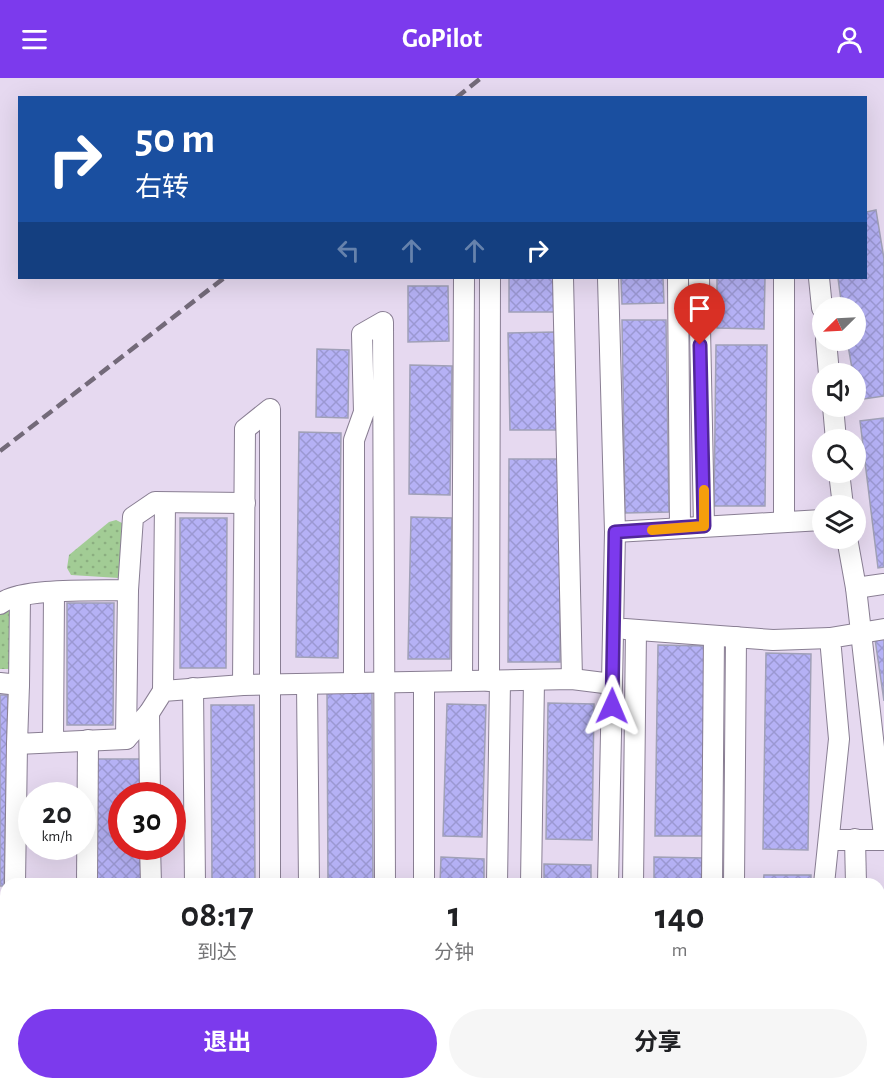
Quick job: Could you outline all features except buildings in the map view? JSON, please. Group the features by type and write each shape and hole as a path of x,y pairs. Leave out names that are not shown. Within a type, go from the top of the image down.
{"street":[{"path":"462,681 464,279"},
{"path":"490,279 497,878"},
{"path":"563,279 572,679"},
{"path":"608,279 615,532 608,878"},
{"path":"678,279 680,528"},
{"path":"699,279 704,526"},
{"path":"784,279 784,522"},
{"path":"819,279 821,297"},
{"path":"354,683 354,440 364,412 362,334 383,322 385,878"},
{"path":"243,685 245,429 270,409 270,878"},
{"path":"126,739 128,590 132,517 155,502 245,503"},
{"path":"16,744 126,739 163,691 165,503"},
{"path":"615,532 812,521"},
{"path":"829,840 884,838 862,633 850,549"},
{"path":"856,588 884,585"},
{"path":"0,604 6,599 54,592 128,590"},
{"path":"53,742 54,592"},
{"path":"15,878 16,744 9,684 20,596"},
{"path":"613,629 773,640 830,638 884,629"},
{"path":"633,878 636,630"},
{"path":"712,878 714,636"},
{"path":"734,878 736,638"},
{"path":"825,878 839,739 830,638"},
{"path":"163,691 269,684 572,679 612,684"},
{"path":"531,878 534,680"},
{"path":"424,683 424,878"},
{"path":"307,684 309,878"},
{"path":"193,688 195,878"},
{"path":"148,713 150,782"},
{"path":"87,878 88,740"},
{"path":"855,839 856,878"},
{"path":"150,860 151,878"}],"green space":[{"path":"116,520 122,523 119,578 71,575 67,568 69,555 109,522"},
{"path":"8,606 14,609 12,669 0,669 0,613"}],"railway":[{"path":"458,96 481,78"},
{"path":"0,451 223,279"}],"slow traffic":[{"path":"652,530 704,526 704,490"}],"route":[{"path":"612,706 615,532 704,526 700,345"}]}
